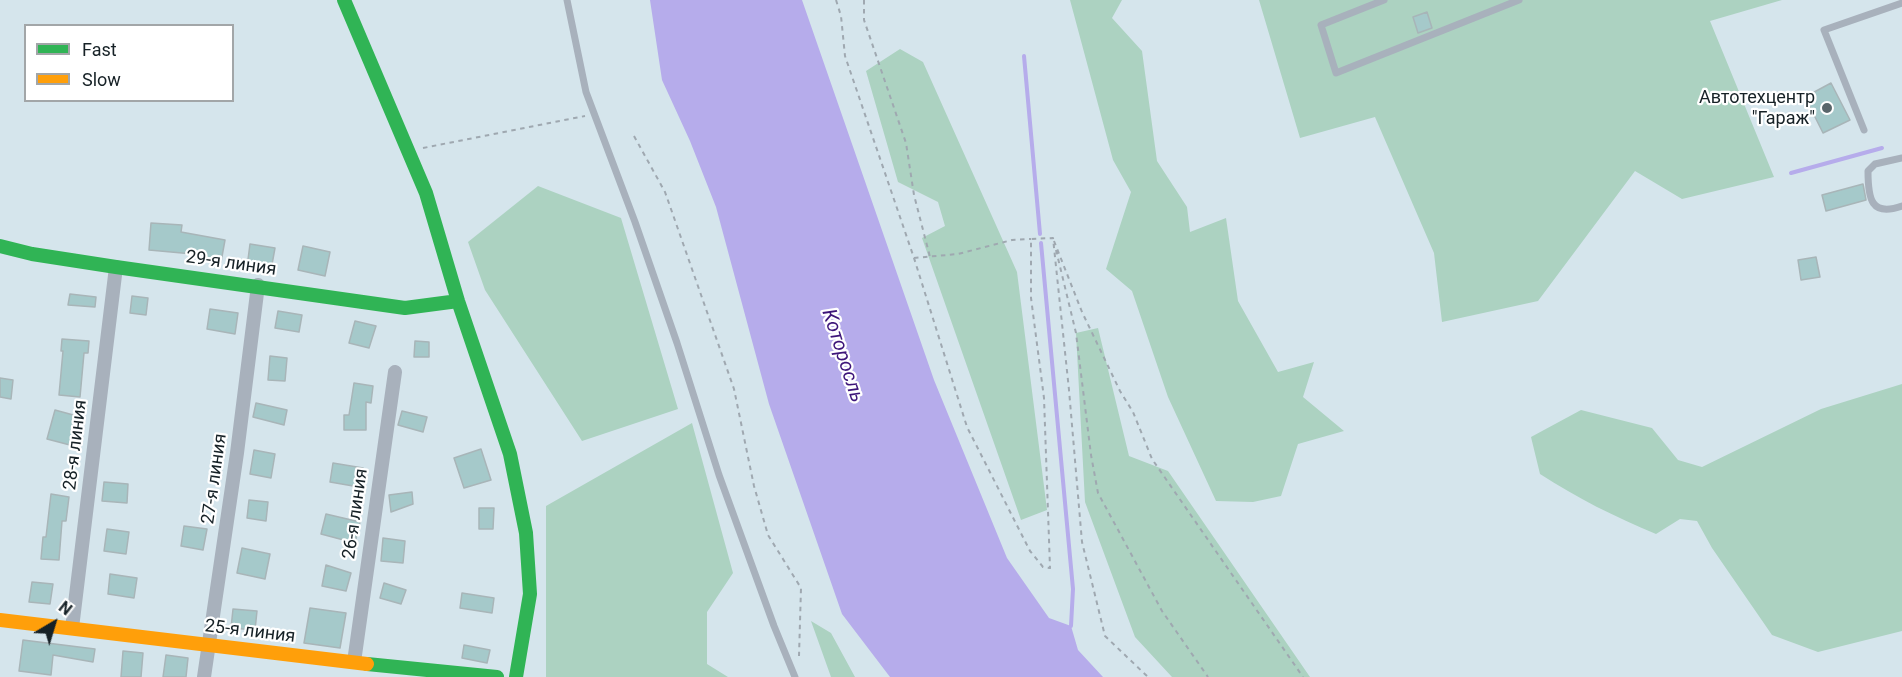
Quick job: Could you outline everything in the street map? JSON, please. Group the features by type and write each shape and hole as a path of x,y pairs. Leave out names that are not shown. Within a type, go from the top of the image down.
{"street":[{"path":"344,0 426,194 458,301 510,454 526,533 530,594 516,677"},
{"name":"29-я линия","path":"0,246 32,254 116,267 258,285 405,308 458,301"},
{"name":"28-я линия","path":"72,628 116,267"},
{"name":"27-я линия","path":"204,677 237,453 258,285"},
{"name":"26-я линия","path":"354,662 395,372"},
{"name":"25-я линия","path":"0,620 497,677"}],"lane":[{"path":"567,0 586,92 635,222 719,475 795,677"},
{"path":"1384,0 1321,25 1335,73 1519,0"},
{"path":"1864,130 1824,30 1902,3"},
{"path":"1902,158 1875,164 1868,171 1868,182 1877,209 1902,206"}],"path":[{"path":"836,0 841,16 845,56 914,258 967,427 1030,551 1043,567 1050,568 1044,398 1031,298 1031,239"},
{"path":"864,0 864,20 906,143 914,195 930,257"},
{"path":"408,151 594,114"},
{"path":"634,136 665,192 734,389 754,486 768,535 801,588 798,666"},
{"path":"914,258 958,254 1012,240 1053,238"},
{"path":"1053,238 1070,390 1082,542 1105,636 1148,677"},
{"path":"1053,238 1076,333 1098,493 1162,611 1208,677"},
{"path":"1053,238 1082,312 1120,391 1133,412 1152,459 1303,677"}],"green space":[{"path":"1070,0 1122,0 1112,18 1142,51 1157,161 1187,207 1190,232 1226,218 1238,301 1278,372 1314,362 1303,397 1344,431 1298,444 1281,496 1253,502 1216,501 1168,397 1132,291 1106,269 1131,192 1113,160"},
{"path":"1259,0 1782,0 1710,21 1774,177 1682,199 1635,171 1538,301 1442,322 1434,253 1375,117 1300,138"},
{"path":"900,49 923,62 1017,272 1047,510 1021,520 922,238 945,226 938,202 898,182 866,71"},
{"path":"538,186 621,218 678,409 582,441 485,290 468,242"},
{"path":"1098,328 1129,456 1168,471 1310,677 1172,677 1135,637 1085,502 1076,333"},
{"path":"1902,384 1902,631 1818,652 1772,635 1712,548 1697,521 1680,519 1656,534 1596,507 1540,474 1531,437 1581,410 1652,428 1678,460 1702,467 1821,409"},
{"path":"692,423 733,573 707,612 707,664 728,677 546,677 546,506"},
{"path":"811,621 831,633 855,677 831,677"}],"water":[{"name":"Которосль","path":"650,0 802,0 934,380 1007,558 1049,618 1071,626 1078,650 1103,677 890,677 842,614 769,404 716,207 690,141 662,80"}],"building":[{"path":"1427,12 1432,28 1418,33 1413,17"},
{"name":"Автотехцентр \"Гараж\"","path":"1831,83 1850,120 1823,133 1805,97"},
{"path":"1863,184 1866,200 1826,211 1822,195"},
{"path":"151,223 182,225 181,232 225,240 221,262 192,256 193,254 149,250"},
{"path":"250,244 275,248 271,270 247,267"},
{"path":"303,246 330,252 325,276 298,270"},
{"path":"1816,257 1820,277 1801,280 1798,260"},
{"path":"70,294 96,297 95,307 68,305"},
{"path":"132,296 148,298 146,315 130,313"},
{"path":"210,309 238,313 235,334 207,329"},
{"path":"278,311 302,315 299,332 275,328"},
{"path":"355,321 376,326 369,348 349,343"},
{"path":"62,339 89,341 88,353 84,353 80,397 59,395"},
{"path":"415,341 429,342 429,357 414,357"},
{"path":"270,356 287,358 285,381 268,380"},
{"path":"0,378 13,380 11,399 0,397"},
{"path":"354,383 373,386 371,403 366,402 366,430 344,430 344,415 349,415"},
{"path":"256,403 287,410 284,425 253,417"},
{"path":"55,410 77,416 70,445 47,439"},
{"path":"402,411 427,417 423,432 398,425"},
{"path":"481,449 491,480 464,488 454,458"},
{"path":"254,450 275,454 271,478 250,474"},
{"path":"333,463 363,468 359,487 330,482"},
{"path":"104,482 128,484 127,503 102,501"},
{"path":"412,492 413,504 391,512 389,495"},
{"path":"51,494 69,497 66,521 62,521 59,560 41,559"},
{"path":"249,500 268,502 266,521 247,518"},
{"path":"479,508 494,508 493,529 479,529"},
{"path":"326,514 360,522 355,543 321,534"},
{"path":"184,526 207,529 203,550 181,546"},
{"path":"107,529 129,532 126,554 104,551"},
{"path":"383,538 405,541 403,563 381,561"},
{"path":"242,548 270,554 265,579 237,573"},
{"path":"326,565 351,573 346,591 322,586"},
{"path":"110,574 137,578 134,598 108,594"},
{"path":"32,582 53,584 50,604 29,602"},
{"path":"384,583 406,590 401,604 380,598"},
{"path":"462,593 494,598 492,613 460,608"},
{"path":"310,608 346,613 340,648 304,643"},
{"path":"233,609 257,611 255,630 231,628"},
{"path":"23,640 95,649 93,662 53,655 51,675 19,671"},
{"path":"464,645 490,650 487,663 462,658"},
{"path":"123,651 143,653 141,677 121,677"},
{"path":"166,655 188,658 186,677 163,677"}],"waterway":[{"path":"1024,56 1040,234"},
{"path":"1791,173 1882,148"},
{"path":"1041,243 1073,589 1071,626"}],"traffic: fast":[{"path":"344,0 426,193 458,301 510,454 526,533 530,594 516,677"},
{"path":"0,246 32,254 116,267 405,308 458,301"},
{"path":"367,664 497,677"}],"traffic: slow":[{"path":"0,620 367,664"}],"place":[{"name":"Автотехцентр \"Гараж\"","path":"1827,108"}]}
